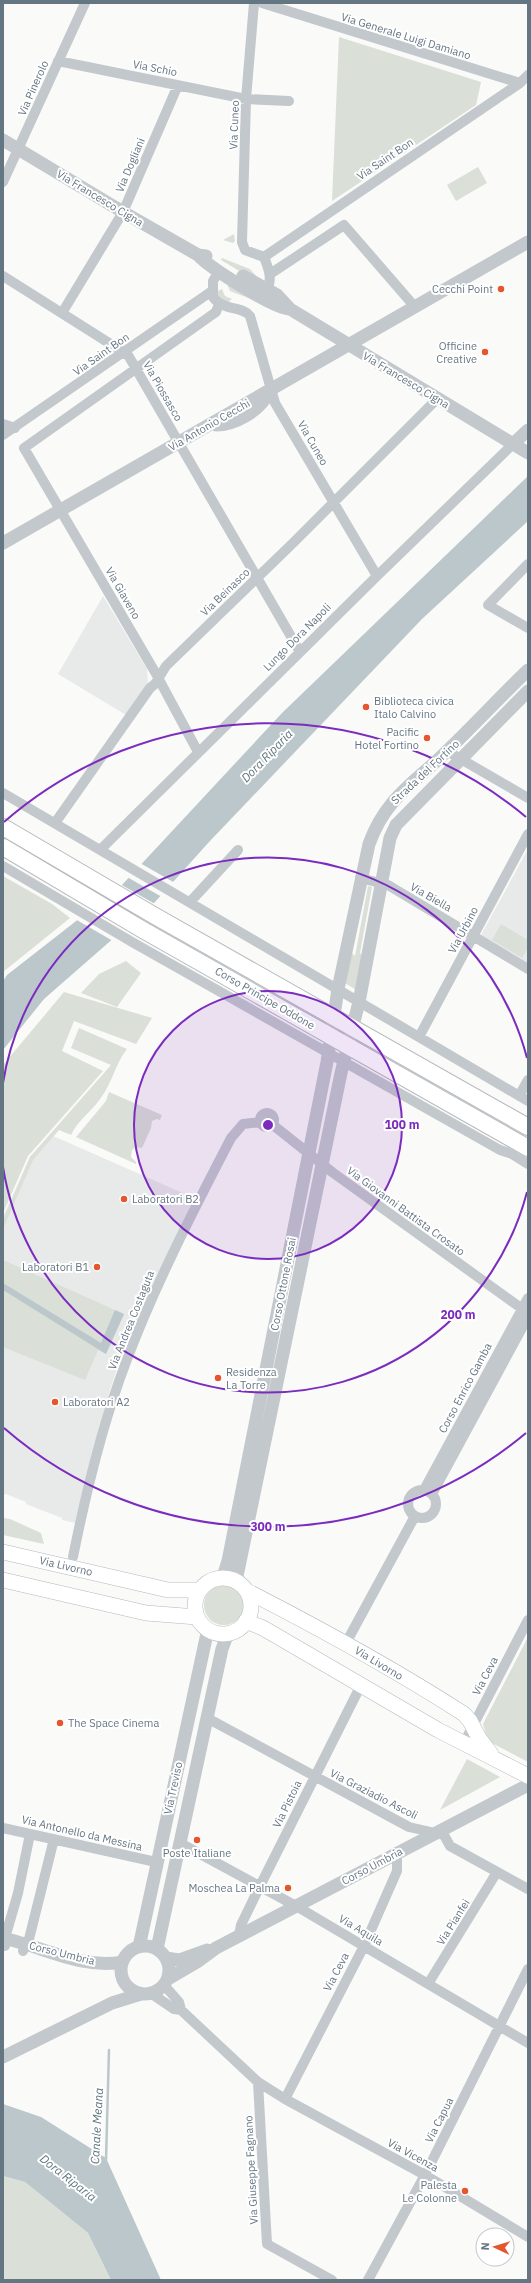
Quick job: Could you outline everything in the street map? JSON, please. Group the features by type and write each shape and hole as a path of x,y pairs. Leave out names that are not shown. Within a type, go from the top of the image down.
{"main road":[{"name":"Corso Principe Oddone","path":"3,827 155,916 528,1127"},
{"name":"Corso Principe Oddone","path":"3,847 143,930 528,1148"},
{"name":"Via Livorno","path":"3,1552 168,1590 200,1590"},
{"path":"229,1579 247,1591 251,1607 246,1621 237,1630 228,1633 217,1633 208,1629 197,1617 195,1604 200,1590 209,1581 229,1579"},
{"path":"3,1580 146,1613 197,1617"},
{"name":"Via Livorno","path":"247,1591 346,1643 467,1716 479,1738 493,1757"},
{"name":"Via Livorno","path":"246,1621 263,1628 464,1743 528,1776"}],"street":[{"name":"Via Pinerolo","path":"3,182 85,3"},
{"name":"Via Cuneo","path":"254,3 246,99 243,249 264,256"},
{"name":"Via Generale Luigi Damiano","path":"262,3 520,83"},
{"name":"Via Schio","path":"58,61 246,99 289,101"},
{"name":"Via Saint Bon","path":"264,256 520,83 528,74"},
{"name":"Via Dogliani","path":"62,313 123,212 178,85"},
{"name":"Via Francesco Cigna","path":"3,140 123,212 198,254 216,261 272,303 290,309 521,449"},
{"path":"270,274 344,225 415,307"},
{"path":"270,389 528,242"},
{"name":"Via Francesco Cigna","path":"198,254 219,271"},
{"path":"264,256 270,274 270,282 267,289"},
{"path":"219,304 213,297 212,290 214,276 219,271 224,269 245,282"},
{"name":"Via Piossasco","path":"3,276 62,313 130,359 181,438 256,577 300,652"},
{"name":"Via Francesco Cigna","path":"245,282 267,289 284,300 290,309"},
{"name":"Via Saint Bon","path":"24,448 212,290"},
{"name":"Via Cuneo","path":"219,304 248,313 275,403 377,576"},
{"name":"Via Saint Bon","path":"3,435 130,359 216,312 219,304"},
{"name":"Via Antonio Cecchi","path":"61,509 110,481 120,467 209,425 226,425 255,410 264,401 270,389"},
{"name":"Via Beinasco","path":"55,823 150,688 159,680 166,666 437,399"},
{"path":"3,424 15,428"},
{"path":"521,449 528,430"},
{"name":"Via Giaveno","path":"24,448 61,509 159,680 198,752"},
{"name":"Lungo Dora Napoli","path":"100,850 377,576 521,449"},
{"path":"3,543 61,509"},
{"path":"528,564 488,605 528,628"},
{"name":"Strada del Fortino","path":"338,989 360,878 369,844 383,813 395,797 447,751 528,670"},
{"name":"Strada del Fortino","path":"359,1002 390,838 396,825 528,691"},
{"path":"447,751 460,760 528,798"},
{"path":"3,793 524,1098 528,1080"},
{"name":"Via Urbino","path":"419,1037 528,834"},
{"path":"190,902 238,850"},
{"name":"Corso Principe Oddone","path":"3,866 132,942 500,1150 512,1154 528,1164"},
{"name":"Via Biella","path":"360,878 382,883 474,935 528,969"},
{"name":"Corso Ottone Rosai","path":"229,1579 229,1554 329,1053 338,989"},
{"name":"Corso Ottone Rosai","path":"229,1579 344,1061 359,1002"},
{"name":"Via Andrea Costaguta","path":"73,1557 96,1458 112,1404 151,1300 173,1251 231,1138 243,1124 260,1122 267,1128 273,1125"},
{"name":"Via Giovanni Battista Crosato","path":"273,1125 322,1164 526,1313"},
{"name":"Corso Enrico Gamba","path":"428,1492 526,1313 528,1298"},
{"path":"417,1490 428,1492 436,1504 434,1512 423,1518 415,1516 409,1510 408,1499 417,1490"},
{"path":"346,1643 415,1516"},
{"name":"Via Ceva","path":"464,1743 528,1621"},
{"name":"Via Treviso","path":"139,1947 156,1862 208,1629"},
{"name":"Via Treviso","path":"157,1949 222,1649 228,1633"},
{"name":"Via Pistoia","path":"239,1936 241,1925 314,1776 361,1685"},
{"name":"Via Graziadio Ascoli","path":"207,1718 408,1827 444,1835 450,1846 528,1889"},
{"name":"Corso Umbria","path":"166,1958 179,1960 216,1948 528,1785"},
{"name":"Via Antonello da Messina","path":"3,1828 156,1862"},
{"path":"4,1942 18,1893 30,1834"},
{"path":"25,1948 54,1839"},
{"name":"Via Aquila","path":"180,1843 296,1906 528,2043"},
{"name":"Via Ceva","path":"284,2099 364,1946 397,1871 397,1853"},
{"name":"Via Pianfei","path":"428,1984 497,1872"},
{"name":"Corso Umbria","path":"4,1942 25,1948 106,1964 122,1962"},
{"path":"112,2003 122,1978 122,1962 132,1950 139,1947 157,1949 166,1958 169,1972 166,1982 179,2002 181,2010 258,2082 263,2092 269,2097 275,2099 284,2099"},
{"name":"Corso Umbria","path":"25,1948 66,1965 122,1978 129,1988 147,1994"},
{"name":"Corso Umbria","path":"3,2057 112,2003 147,1994 198,1962 216,1948"},
{"name":"Via Capua","path":"368,2280 424,2175 528,1969"},
{"path":"147,1994 174,2009 181,2010"},
{"name":"Via Giuseppe Fagnano","path":"258,2082 267,2244 332,2280"},
{"name":"Via Vicenza","path":"284,2099 424,2175 528,2237"}],"shaded area":[{"path":"339,37 481,82 476,105 332,201"},
{"path":"478,167 487,183 456,201 447,185"},
{"path":"234,234 235,241 233,243 223,240"},
{"path":"222,258 250,269 259,279 256,281 221,260"},
{"path":"226,281 261,303 230,291"},
{"path":"222,289 225,296 232,299 227,303 223,302 216,292"},
{"path":"103,596 147,669 148,683 126,715 58,674"},
{"path":"528,849 528,964 481,935"},
{"path":"3,876 52,904 70,918 3,972"},
{"path":"368,886 372,887 360,953 365,958 358,991 343,982 349,950 355,956"},
{"path":"501,924 528,940 528,947 522,958 492,940"},
{"path":"126,961 141,973 117,1007 81,993 99,974"},
{"path":"64,992 152,1018 136,1044 74,1021 62,1051 103,1071 28,1156 3,1213 3,1065"},
{"path":"79,1028 127,1049 119,1061 108,1087 96,1104 77,1125 71,1135 59,1130 33,1160 3,1229 3,1220 30,1157 111,1065 71,1048"},
{"path":"109,1092 162,1115 160,1120 157,1119 152,1121 151,1128 142,1148 136,1147 132,1150 131,1157 136,1164 76,1137 106,1101"},
{"path":"51,1135 194,1198 120,1359 109,1393 76,1523 62,1520 62,1518 26,1504 26,1502 6,1494 3,1495 3,1217 30,1157"},
{"path":"3,1260 124,1314 106,1354 98,1350 85,1380 3,1347"},
{"path":"3,1518 10,1519 41,1533 44,1544 3,1535"},
{"path":"224,1585 235,1588 241,1594 244,1605 241,1616 235,1622 224,1625 213,1622 207,1616 204,1605 207,1594 213,1588"},
{"path":"528,1637 528,1762 488,1741 483,1724"},
{"path":"467,1759 500,1777 440,1810"},
{"path":"3,2176 25,2182 88,2233 111,2280 3,2280"}],"water":[{"name":"Dora Riparia","path":"528,476 528,521 422,619 209,842 155,902 44,999 3,1050 3,981 7,975 121,886 282,713"},
{"path":"3,1283 101,1343 115,1310 124,1314 106,1354 3,1290"},
{"name":"Dora Riparia","path":"3,2104 41,2117 106,2158 161,2280 111,2280 88,2233 25,2182 3,2176"}],"pier":[{"path":"140,863 175,883 162,897 127,877"},
{"path":"120,884 155,904 113,941 75,919"}],"waterway":[{"name":"Canale Meana","path":"106,2160 109,2050"}],"place":[{"name":"Cecchi Point","path":"501,289"},
{"name":"Officine Creative","path":"485,352"},
{"name":"Biblioteca civica Italo Calvino","path":"366,707"},
{"name":"Pacific Hotel Fortino","path":"427,738"},
{"name":"Laboratori B2","path":"124,1199"},
{"name":"Laboratori B1","path":"97,1267"},
{"name":"Residenza La Torre","path":"218,1378"},
{"name":"Laboratori A2","path":"55,1402"},
{"name":"The Space Cinema","path":"60,1723"},
{"name":"Poste Italiane","path":"197,1840"},
{"name":"Moschea La Palma","path":"288,1888"},
{"name":"Palesta Le Colonne","path":"465,2191"}]}
